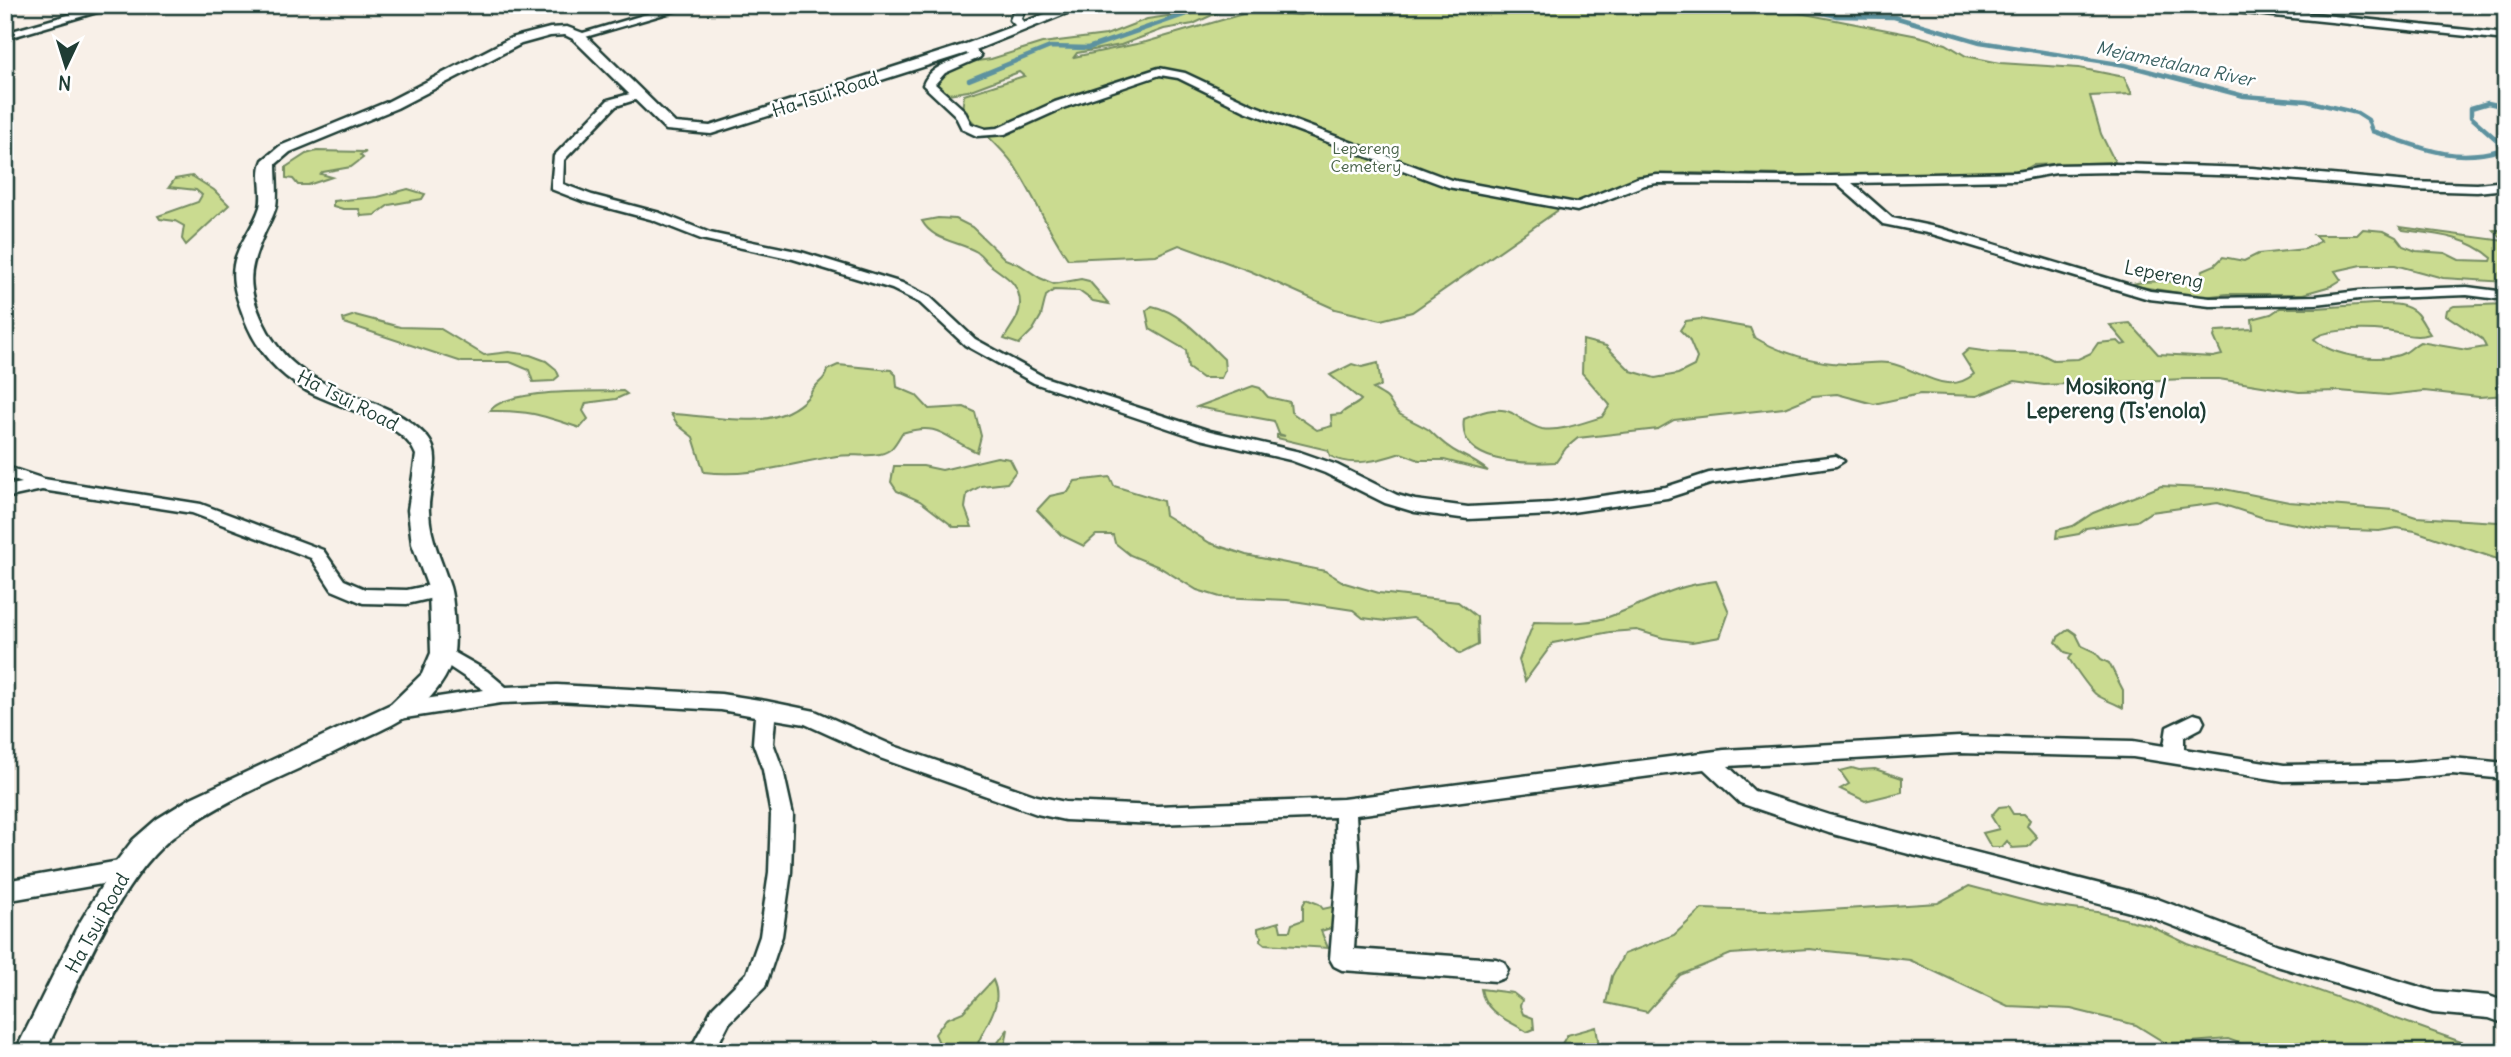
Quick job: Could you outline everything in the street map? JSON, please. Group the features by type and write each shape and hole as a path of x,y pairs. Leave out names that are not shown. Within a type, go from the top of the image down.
{"street":[{"path":"5,36 116,5"},
{"path":"578,36 690,5"},
{"path":"1021,5 1016,20 1023,27"},
{"name":"Ha Tsui Road","path":"30,1052 86,938 125,870 142,848 166,827 200,805 399,711 432,679 443,653 440,590 420,529 418,510 426,455 422,444 409,431 378,414 312,386 285,367 270,350 254,322 244,293 242,265 268,206 268,163 274,157 285,149 392,105 516,41 550,32 567,31 578,36 671,127 711,130 968,48 1080,5"},
{"path":"2196,5 2506,37"},
{"path":"968,48 975,56 935,73 929,79 929,85 960,113 966,126 976,132 1001,131 1059,105 1159,71 1181,75 1249,108 1429,176 1535,201 1577,207 1642,181 1657,179 2016,176 2056,169 2252,172 2410,186 2477,188 2506,185"},
{"path":"637,96 612,103 558,159 556,186 655,216 706,236 796,255 897,286 925,300 970,342 1039,380 1206,435 1303,459 1331,469 1391,499 1415,506 1468,513 1552,509 1667,492 1709,479 1836,461"},
{"name":"Lepereng","path":"1839,179 1888,221 1935,231 2149,295 2210,302 2316,300 2359,295 2467,291 2506,296"},
{"path":"5,471 42,484 195,508 317,554 338,585 363,596 407,597 440,590"},
{"path":"5,492 42,484"},
{"path":"443,653 459,666 488,679 500,695"},
{"path":"399,711 500,695 557,693 666,697 766,709 808,718 887,752 1037,805 1065,811 1157,815 1345,808 1737,757 1959,745 2133,749 2284,773 2396,771 2452,766 2506,771"},
{"path":"701,1052 721,1015 757,979 771,936 780,872 782,814 773,770 763,743 766,709"},
{"path":"2174,756 2174,733 2194,722"},
{"path":"1710,762 1747,797 1829,824 2155,908 2277,955 2433,1002 2489,1007 2506,1013"},
{"path":"1345,808 1350,838 1342,959 1496,970"},
{"path":"5,891 125,870"}],"green space":[{"name":"Lepereng Cemetery","path":"1204,5 1234,5 1193,24 1164,29 1121,45 1077,53 1074,57 1146,42 1253,11 1300,15 1313,12 1300,5 1759,5 1918,36 1946,44 1966,56 2000,63 2079,68 2124,77 2132,94 2090,96 2101,134 2115,162 2033,165 2024,170 1843,176 1691,173 1638,176 1602,195 1567,204 1412,312 1381,320 1335,309 1250,271 1179,245 1156,255 1068,259 1014,165 962,110 964,95 1024,76 1019,72 968,91 948,94 936,86 945,71 970,62 991,59 1042,43 1106,35 1147,19 1182,14"},
{"path":"317,151 366,152 360,155 363,158 351,167 323,172 321,174 332,177 308,185 298,185 293,179 286,178 286,167 306,154"},
{"path":"192,176 214,190 229,205 186,245 182,239 184,226 158,216 198,202 202,195 196,190 169,187 175,179"},
{"path":"408,189 425,194 422,199 389,205 375,215 361,216 359,209 333,206 333,201 378,197"},
{"path":"956,219 972,227 1005,259 1054,284 1081,279 1089,281 1109,304 1093,301 1079,291 1054,290 1046,296 1041,316 1033,330 1019,344 1004,339 1018,314 1020,304 1017,290 1010,280 979,253 939,237 922,221"},
{"path":"2400,227 2504,241 2494,230 2499,230 2506,236 2506,282 2443,278 2395,265 2362,265 2335,271 2341,280 2331,286 2303,294 2227,294 2204,297 2129,285 2199,280 2203,270 2215,265 2223,257 2244,261 2258,254 2305,249 2321,241 2314,235 2357,235 2363,229 2384,231 2396,237 2403,246 2416,251 2445,253 2459,260 2491,261 2492,258 2472,245 2439,235 2403,230"},
{"path":"2373,304 2408,307 2417,314 2430,334 2413,336 2379,330 2348,330 2320,335 2314,339 2345,354 2372,358 2396,356 2420,342 2467,350 2486,347 2482,339 2446,315 2447,310 2454,306 2506,304 2506,315 2498,322 2506,328 2506,395 2479,397 2424,391 2388,395 2339,391 2299,392 2219,379 2044,385 2015,381 1977,396 1920,394 1874,404 1837,394 1813,396 1784,408 1674,420 1658,429 1578,438 1556,462 1528,463 1496,458 1471,445 1465,434 1464,419 1494,410 1512,413 1534,426 1549,430 1602,417 1610,405 1582,373 1583,340 1606,346 1631,371 1655,378 1678,374 1694,366 1697,358 1689,339 1680,330 1686,321 1700,319 1750,328 1754,337 1764,343 1810,359 1846,364 1889,363 1932,379 1953,383 1963,381 1974,374 1962,355 1969,349 2041,354 2053,360 2078,359 2091,353 2098,343 2118,341 2122,345 2126,344 2110,325 2130,323 2158,354 2213,357 2222,355 2214,337 2216,331 2253,329 2252,319 2271,314 2280,308"},
{"path":"1152,306 1182,320 1224,359 1225,370 1221,378 1202,378 1188,368 1186,350 1150,329 1146,311"},
{"path":"355,315 400,327 439,328 484,355 509,352 530,355 546,361 556,369 559,376 553,381 533,382 529,370 510,362 462,362 344,323 343,319"},
{"path":"1378,363 1381,386 1373,389 1387,398 1398,413 1427,429 1451,449 1488,471 1444,460 1419,460 1401,453 1375,460 1347,462 1330,456 1328,450 1277,438 1277,435 1285,436 1279,434 1274,421 1197,407 1253,386 1260,388 1268,397 1290,402 1291,412 1317,430 1332,426 1331,415 1341,414 1361,400 1330,375 1352,364 1362,367"},
{"path":"838,365 891,370 896,375 897,387 916,395 929,409 964,407 975,412 981,436 977,452 942,433 926,429 902,433 891,449 880,454 837,456 738,473 704,472 693,437 678,425 671,414 743,420 779,415 795,408 809,396 827,370"},
{"path":"623,391 627,394 616,399 586,403 583,411 588,419 580,428 536,415 490,411 513,398 531,395"},
{"path":"997,457 1010,459 1016,471 1007,483 981,486 967,494 965,508 972,527 954,527 920,501 897,491 891,482 894,466 923,466 942,470"},
{"path":"1110,477 1114,486 1163,501 1165,515 1210,543 1246,555 1325,571 1345,583 1379,593 1458,602 1477,617 1478,645 1460,654 1434,630 1413,618 1386,621 1363,618 1353,610 1287,600 1220,597 1197,590 1159,567 1130,555 1115,543 1113,535 1096,535 1084,546 1061,535 1037,510 1050,496 1068,492 1075,481"},
{"path":"2161,486 2224,489 2289,502 2394,510 2416,517 2498,522 2506,524 2506,562 2415,531 2397,528 2379,531 2323,529 2264,518 2218,503 2151,512 2137,521 2086,528 2079,534 2056,538 2057,530 2073,526 2093,513"},
{"path":"1716,581 1729,612 1720,637 1692,642 1663,638 1637,630 1610,632 1553,643 1525,681 1519,660 1534,622 1602,619 1673,590"},
{"path":"2069,629 2076,634 2082,646 2109,663 2123,690 2123,708 2094,693 2069,659 2072,654 2065,652 2056,642 2058,637"},
{"path":"1852,768 1875,769 1902,778 1902,792 1865,801 1840,789 1849,784 1840,771"},
{"path":"2008,806 2013,814 2024,814 2030,820 2027,826 2037,837 2028,847 2012,848 2007,841 2002,847 1991,847 1983,833 1999,829 1991,816 1999,807"},
{"path":"1969,886 2041,905 2097,912 2148,925 2188,944 2489,1052 2263,1052 2228,1039 2167,1044 2136,1025 2071,1009 2008,1006 1910,960 1809,949 1731,954 1680,975 1647,1012 1606,1003 1612,976 1624,954 1674,935 1702,909 1798,912 1938,903"},
{"path":"1306,899 1319,904 1323,909 1336,906 1335,927 1321,931 1328,948 1265,944 1260,940 1262,937 1258,928 1279,922 1281,931 1290,931 1292,924 1303,920 1303,905"},
{"path":"993,980 997,997 990,1020 978,1043 993,1049 1008,1029 1004,1052 972,1044 945,1049 935,1034 946,1019 963,1012"},
{"path":"1481,989 1513,993 1522,1000 1520,1006 1523,1014 1533,1018 1534,1029 1527,1032 1499,1015 1487,1005"},
{"path":"1596,1027 1600,1052 1557,1052 1567,1035"}],"waterway":[{"path":"969,80 1050,47 1088,48 1212,5"},
{"name":"Mejametalana River","path":"1789,5 1837,16 1894,17 1980,42 2125,65 2244,96 2307,101 2357,113 2368,120 2372,131 2450,154 2482,154 2500,150 2497,140 2471,117 2471,108 2488,103 2506,107"}],"district":[{"name":"Mosikong / Lepereng (Ts'enola)","path":"2116,399"}]}
